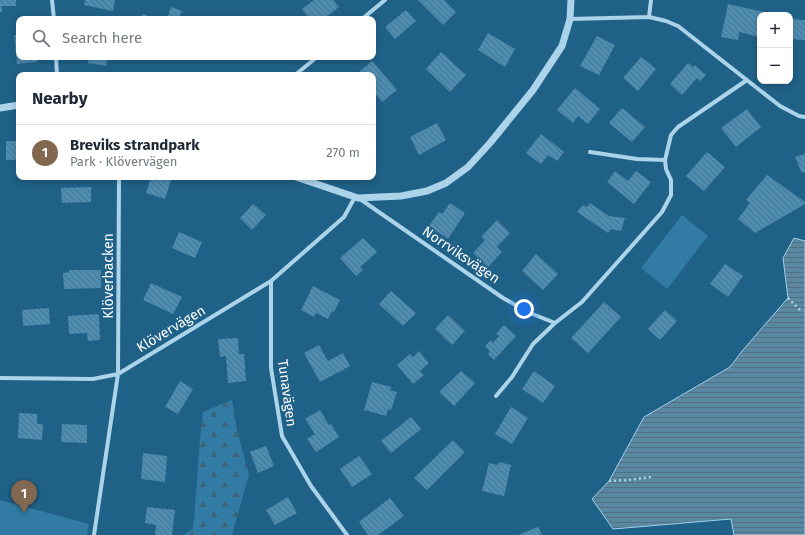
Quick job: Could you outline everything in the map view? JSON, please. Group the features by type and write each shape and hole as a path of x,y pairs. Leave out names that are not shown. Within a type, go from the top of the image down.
{"street":[{"path":"52,0 54,16"},
{"path":"366,16 385,0"},
{"path":"305,180 356,197 401,196 427,191 446,183 468,167 490,143 533,90 562,46 570,19 571,0"},
{"path":"649,16 651,0"},
{"path":"570,19 649,16 678,26 780,106 799,116 805,117"},
{"path":"56,60 57,72"},
{"path":"300,72 314,60"},
{"path":"496,396 512,377 533,344 555,322 582,302 662,212 671,195 671,180 666,169 665,160 671,136 678,127 747,80"},
{"path":"0,108 16,105"},
{"path":"590,152 637,159 665,160"},
{"name":"Klöverbacken","path":"118,374 119,180"},
{"name":"Klövervägen","path":"0,378 93,379 118,374 271,281 344,217 356,197"},
{"name":"Norrviksvägen","path":"356,197 503,298 530,313 555,322"},
{"name":"Tunavägen","path":"271,281 271,368 282,436 311,486 347,535"},
{"path":"94,535 118,374"}],"path":[{"path":"788,298 802,312"},
{"path":"609,481 628,480 651,476"}],"green space":[{"path":"682,215 708,236 667,289 641,268"},
{"path":"232,400 237,430 249,475 232,535 183,535 193,529 203,412"},
{"path":"0,500 89,524 87,535 0,535"}],"shaded area":[{"path":"794,238 805,241 805,535 734,535 731,519 613,529 592,499 609,481 644,417 730,367 788,298 783,258"}],"building":[{"path":"0,0 16,0 16,6 2,6 2,12 0,12"},
{"path":"85,0 115,0 113,11 84,5"},
{"path":"314,0 333,0 339,7 327,16 308,16 302,9"},
{"path":"418,0 444,0 456,12 443,25"},
{"path":"728,4 764,12 757,12 757,36 739,32 738,40 721,37"},
{"path":"171,7 182,11 180,16 168,16"},
{"path":"406,10 416,21 395,39 385,27"},
{"path":"793,19 805,20 805,40 793,39"},
{"path":"488,33 515,49 505,67 478,50"},
{"path":"14,35 16,35 16,54"},
{"path":"597,36 615,45 599,75 580,66"},
{"path":"441,52 466,75 450,92 426,69"},
{"path":"641,57 656,69 638,91 623,78"},
{"path":"17,60 37,60 37,62 17,64"},
{"path":"89,60 107,60 106,66 88,63"},
{"path":"372,61 397,90 382,102 376,95 376,72 359,72"},
{"path":"688,63 693,67 695,65 706,75 700,81 697,78 682,95 670,84"},
{"path":"575,88 600,109 588,124 578,116 573,123 557,110"},
{"path":"622,108 645,127 632,142 609,123"},
{"path":"747,109 761,127 736,147 721,128"},
{"path":"437,123 446,140 419,155 410,137"},
{"path":"541,134 564,152 557,161 548,155 541,164 526,153"},
{"path":"6,141 16,141 16,160 6,160"},
{"path":"707,152 725,167 704,191 686,176"},
{"path":"805,154 805,172 802,173 795,157"},
{"path":"615,171 628,181 636,171 651,182 634,204 607,182"},
{"path":"767,175 805,202 805,204 755,233 738,219 750,203 746,200"},
{"path":"150,180 171,180 165,199 146,193"},
{"path":"91,187 91,202 62,203 61,188"},
{"path":"450,203 465,213 448,239 429,226 439,212 442,214"},
{"path":"590,203 609,216 625,218 621,231 611,229 608,233 577,212 583,205 587,207"},
{"path":"253,204 266,215 252,230 240,218"},
{"path":"497,220 510,233 497,247 502,252 488,267 473,253 485,240 481,237"},
{"path":"179,232 202,242 195,258 172,248"},
{"path":"363,238 377,252 360,267 363,270 356,276 340,258"},
{"path":"536,254 558,274 543,290 522,271"},
{"path":"725,264 743,276 728,297 710,284"},
{"path":"69,270 101,270 101,288 64,289 63,273 69,272"},
{"path":"151,283 182,297 173,314 143,300"},
{"path":"313,286 340,300 334,312 332,311 328,319 316,313 314,317 301,310"},
{"path":"391,291 416,313 403,326 379,304"},
{"path":"604,302 621,317 588,353 571,338"},
{"path":"49,308 50,324 23,326 22,310"},
{"path":"665,310 677,321 660,340 648,329"},
{"path":"99,314 100,340 88,341 87,333 69,334 68,316"},
{"path":"448,315 465,331 452,345 435,329"},
{"path":"504,325 516,336 494,360 488,354 490,351 485,346 491,340 493,343 499,336 496,334"},
{"path":"238,338 239,354 244,354 246,381 228,383 226,356 220,357 218,339"},
{"path":"319,345 328,361 343,353 350,366 320,382 304,353"},
{"path":"419,351 429,363 420,371 424,375 413,384 397,365 410,354 413,357"},
{"path":"461,371 475,383 454,406 439,392"},
{"path":"534,371 555,386 543,403 522,389"},
{"path":"180,381 193,389 178,414 165,407"},
{"path":"372,382 391,387 390,390 397,392 391,410 388,409 386,416 364,410"},
{"path":"511,407 528,418 512,444 495,434"},
{"path":"320,410 329,425 331,424 339,437 316,452 307,439 315,434 305,419"},
{"path":"19,413 37,414 37,424 43,424 42,440 18,438"},
{"path":"411,417 421,429 391,453 381,441"},
{"path":"62,424 87,425 87,443 61,442"},
{"path":"453,440 465,452 427,490 414,478"},
{"path":"266,446 274,466 258,473 250,452"},
{"path":"143,453 167,456 165,482 141,479"},
{"path":"359,456 372,474 352,487 340,469"},
{"path":"499,462 511,465 504,496 482,491 489,463 498,465"},
{"path":"288,497 297,513 275,525 266,510"},
{"path":"390,498 404,516 378,535 368,535 359,522"},
{"path":"147,507 175,510 172,535 155,535 156,525 145,523"},
{"path":"538,527 542,535 518,535"}],"place":[{"name":"Breviks strandpark","path":"24,513"}]}
